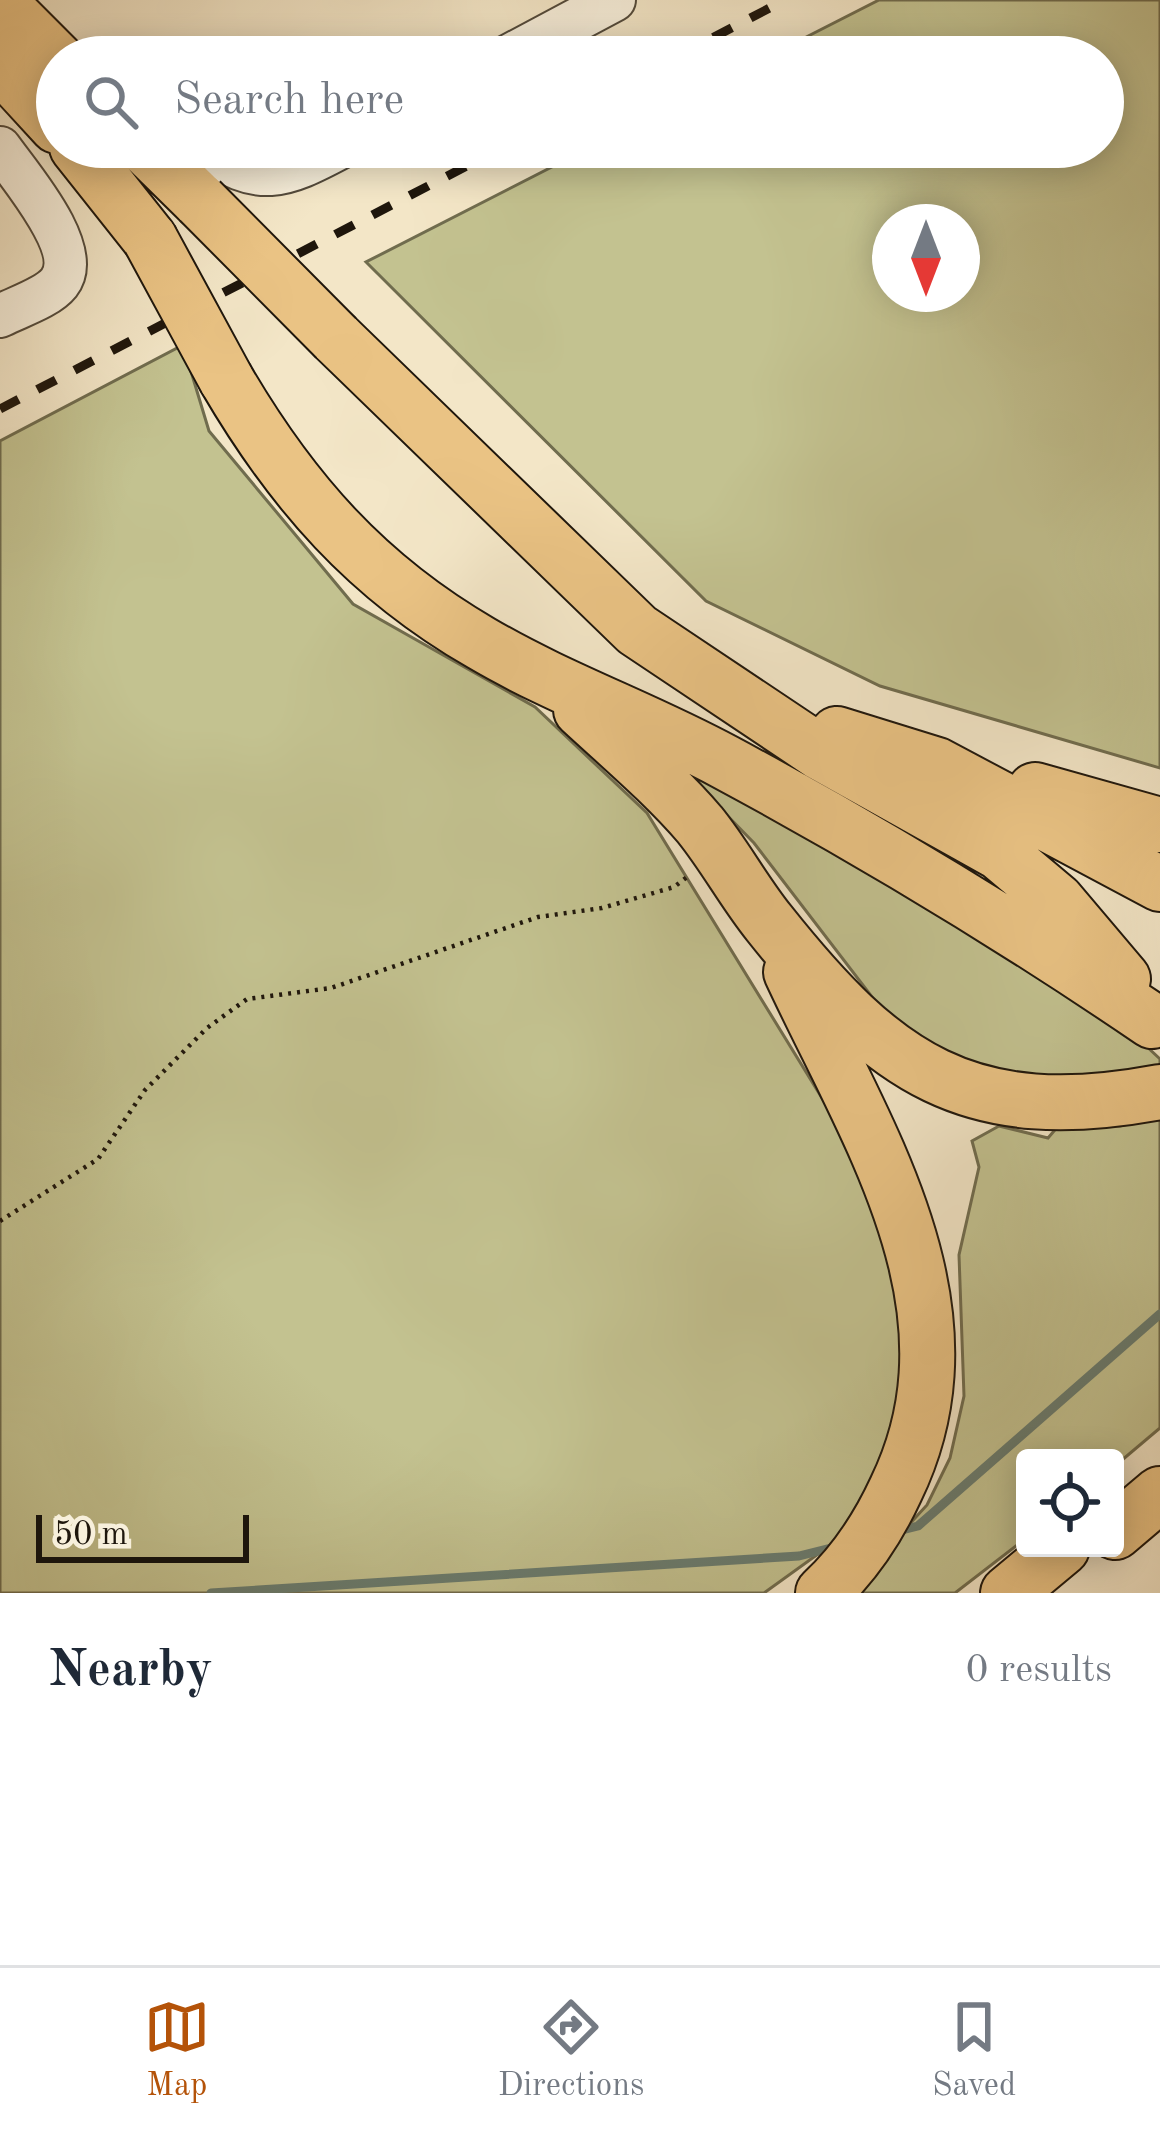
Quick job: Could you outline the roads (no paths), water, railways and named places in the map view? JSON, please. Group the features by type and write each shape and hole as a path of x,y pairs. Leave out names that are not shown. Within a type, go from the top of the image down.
{"main road":[{"path":"0,3 36,50"},
{"path":"93,168 150,239 273,458 349,546 437,616 544,676 722,760 842,826 1059,958 1156,1025"},
{"path":"166,168 638,630 821,753 1000,853 1057,901 1110,961 1156,1025"},
{"path":"544,676 657,781 720,851 767,921 895,1191 923,1287 928,1383 907,1467 890,1502 862,1549 823,1593"},
{"path":"746,702 937,765 1160,824"},
{"path":"937,765 1160,884"},
{"path":"767,921 879,1041 943,1083 998,1099 1054,1104 1160,1092"},
{"path":"1124,1496 1160,1466"},
{"path":"1124,1524 1160,1494"},
{"path":"1008,1593 1051,1557"},
{"path":"1044,1593 1086,1557"}],"street":[{"path":"544,36 603,2"},
{"path":"0,148 59,233 65,272 57,287 0,316"},
{"path":"230,168 264,177 303,168"}],"waterway":[{"path":"898,1531 918,1526 1160,1314"},
{"path":"211,1593 799,1556 835,1547"}],"railway":[{"path":"716,36 785,0"},
{"path":"0,409 463,168"}]}
